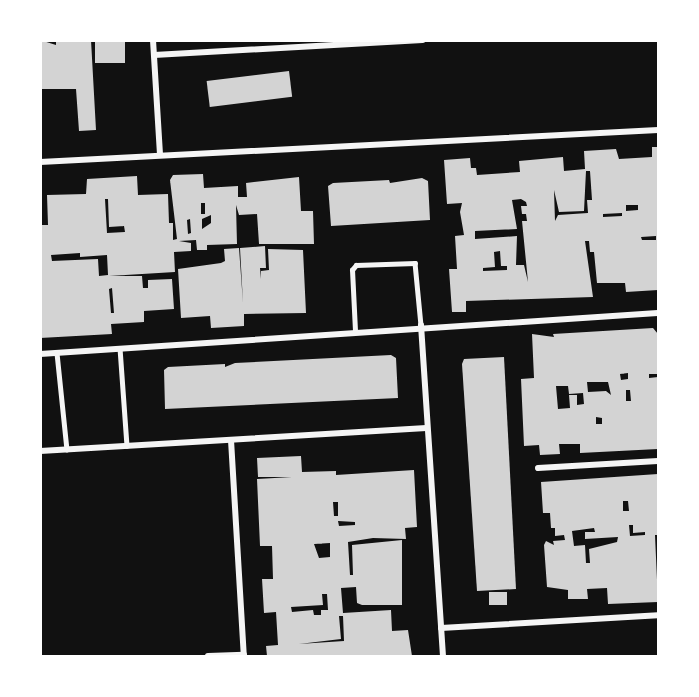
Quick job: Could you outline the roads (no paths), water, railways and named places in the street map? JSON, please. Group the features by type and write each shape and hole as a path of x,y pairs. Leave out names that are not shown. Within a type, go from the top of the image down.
{"street":[{"path":"153,40 160,155"},
{"path":"154,55 423,40"},
{"path":"40,162 658,130"},
{"path":"40,354 420,326 658,313"},
{"path":"420,326 443,657"},
{"path":"40,451 426,428"},
{"path":"208,657 244,656 231,440"},
{"path":"538,468 658,461"},
{"path":"441,628 658,615"}],"lane":[{"path":"356,331 352,270 356,265 415,263 420,326"},
{"path":"120,348 127,446"},
{"path":"57,353 67,449"}]}
